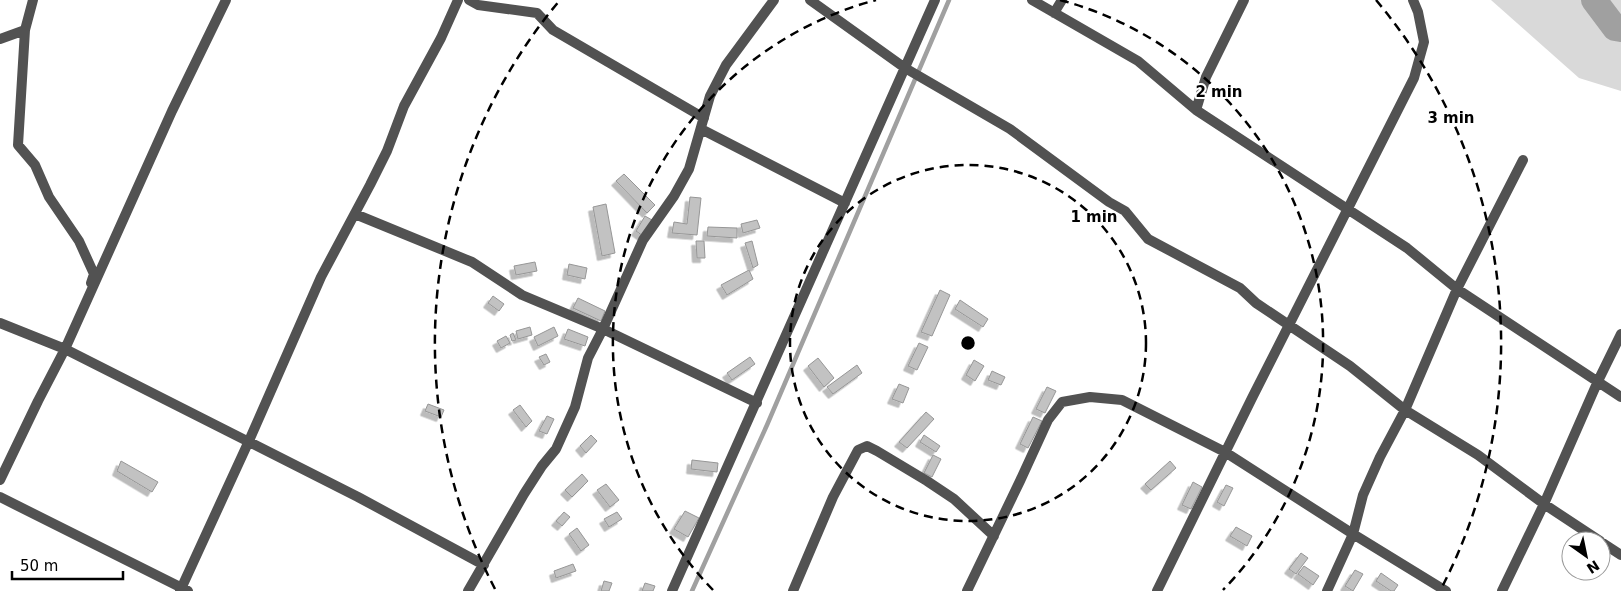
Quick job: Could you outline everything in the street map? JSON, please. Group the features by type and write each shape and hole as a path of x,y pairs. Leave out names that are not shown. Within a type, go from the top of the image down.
{"street":[{"path":"33,0 25,30 18,145 35,165 49,197 79,241 94,274 83,310"},
{"path":"0,480 65,349 172,111 226,0"},
{"path":"0,496 183,590 321,277 387,150 404,106 441,38 458,0"},
{"path":"469,0 478,5 537,13 553,30 702,123 845,203"},
{"path":"468,591 533,480 556,448 575,408 588,358 603,329 642,240 674,196 689,169 710,96 726,65 774,0"},
{"path":"810,0 905,68 1010,128 1109,202 1125,211 1148,239 1240,288 1256,303 1350,366 1405,410 1478,455 1544,504 1586,531"},
{"path":"672,591 936,0"},
{"path":"1032,0 1138,61 1196,110 1408,248 1457,289 1621,397"},
{"path":"1054,13 1062,0"},
{"path":"1196,110 1206,77 1244,0"},
{"path":"1158,591 1289,325 1414,78 1424,42 1418,12 1413,0"},
{"path":"0,39 25,30"},
{"path":"1327,591 1353,534 1363,495 1380,457 1405,410 1457,289 1523,160"},
{"path":"355,214 472,262 522,295 603,329 757,402"},
{"path":"0,323 65,349 358,497 484,564"},
{"path":"1502,591 1544,504 1598,381 1621,334"},
{"path":"967,591 1048,420 1062,402 1090,397 1122,400 1226,452 1446,591"},
{"path":"793,591 833,497 858,450 866,446 877,450 927,480 954,500 994,536"}],"shaded area":[{"path":"1491,0 1621,0 1621,91 1579,78"}],"building":[{"path":"624,174 655,205 647,213 616,181"},
{"path":"690,197 701,198 697,235 672,233 674,222 687,224"},
{"path":"606,204 615,253 602,256 593,207"},
{"path":"645,216 652,220 643,236 636,231"},
{"path":"757,220 760,228 743,233 741,224"},
{"path":"708,227 737,228 737,238 707,236"},
{"path":"696,241 704,241 705,258 697,258"},
{"path":"752,241 758,265 753,268 745,243"},
{"path":"535,262 537,271 516,275 514,266"},
{"path":"569,264 587,268 585,279 567,275"},
{"path":"749,270 753,279 727,295 721,285"},
{"path":"940,290 950,295 932,336 921,332"},
{"path":"493,296 504,304 499,311 488,303"},
{"path":"578,298 605,311 601,321 573,308"},
{"path":"960,300 988,319 983,327 955,309"},
{"path":"530,327 532,335 518,339 516,331"},
{"path":"554,327 558,336 538,346 534,337"},
{"path":"568,329 588,337 585,346 564,339"},
{"path":"513,333 516,340 512,341 510,335"},
{"path":"506,336 510,343 501,348 497,341"},
{"path":"919,343 928,347 917,370 908,366"},
{"path":"546,354 550,362 544,365 539,357"},
{"path":"750,357 755,364 732,380 727,373"},
{"path":"818,358 834,378 824,387 808,366"},
{"path":"974,360 984,366 975,381 966,375"},
{"path":"857,365 862,373 833,394 827,387"},
{"path":"992,371 1005,377 1001,385 988,380"},
{"path":"899,384 909,388 903,403 892,399"},
{"path":"1047,387 1056,391 1045,413 1036,409"},
{"path":"428,404 444,410 441,417 425,411"},
{"path":"520,405 532,421 526,427 513,410"},
{"path":"926,412 934,419 907,448 899,442"},
{"path":"547,416 554,419 547,434 539,431"},
{"path":"1033,417 1042,421 1028,448 1020,444"},
{"path":"591,435 597,441 586,453 580,446"},
{"path":"924,435 940,446 936,452 920,442"},
{"path":"933,455 941,459 932,477 924,473"},
{"path":"692,460 718,463 717,472 691,469"},
{"path":"121,461 158,482 152,492 117,471"},
{"path":"1170,461 1176,468 1151,490 1145,484"},
{"path":"582,474 588,481 572,497 565,490"},
{"path":"1193,482 1202,487 1191,509 1182,505"},
{"path":"606,484 619,500 610,507 597,490"},
{"path":"1226,485 1233,488 1224,506 1217,502"},
{"path":"685,511 699,518 688,537 674,529"},
{"path":"564,512 570,517 562,526 556,521"},
{"path":"617,512 622,519 609,527 604,519"},
{"path":"1236,527 1252,536 1247,546 1230,536"},
{"path":"577,528 589,545 581,551 569,534"},
{"path":"1301,553 1308,558 1296,574 1289,569"},
{"path":"573,564 576,571 556,578 554,571"},
{"path":"1304,566 1319,576 1313,585 1298,574"},
{"path":"1355,570 1363,574 1353,591 1345,586"},
{"path":"1381,573 1398,585 1394,591 1376,581"},
{"path":"604,581 612,583 609,591 601,591"},
{"path":"645,583 655,586 653,591 642,591"}],"waterway":[{"path":"692,591 767,425 949,0"},
{"path":"1594,0 1615,28 1621,29"}]}
